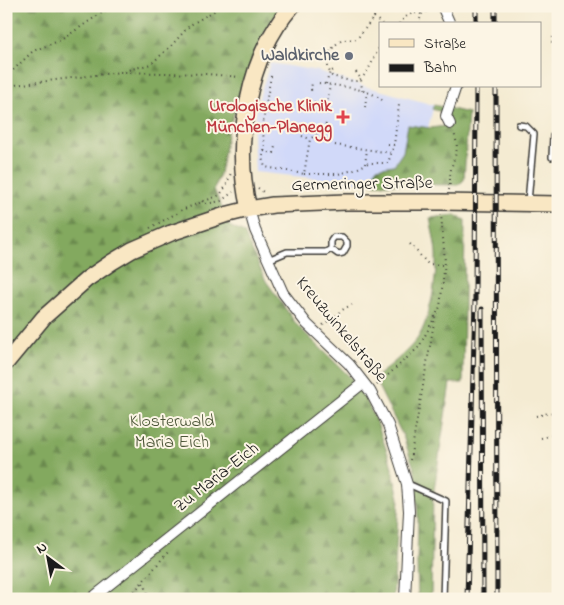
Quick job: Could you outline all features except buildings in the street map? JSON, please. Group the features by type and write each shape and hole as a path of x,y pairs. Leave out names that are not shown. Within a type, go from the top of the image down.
{"main road":[{"name":"Kreuzwinkelstraße","path":"249,209 242,168 242,140 254,79 263,52 274,31 292,6"},
{"name":"Germeringer Straße","path":"6,363 44,317 88,279 132,250 171,233 226,215 249,209 278,205 346,202 558,204"}],"street":[{"path":"442,6 449,22"},
{"path":"450,124 446,116 455,88"},
{"name":"Kreuzwinkelstraße","path":"249,209 255,230 283,292 307,324 349,364 366,387 388,425 408,484 409,511 405,599"},
{"name":"Zu Maria-Eich","path":"91,599 366,387"}],"lane":[{"path":"519,126 526,126 534,134 528,203"},
{"path":"552,157 553,136 558,137"},
{"path":"268,260 287,252 326,252 332,249"},
{"path":"408,484 446,501 443,599"}],"path":[{"path":"6,77 33,51 61,40 112,6"},
{"path":"6,85 120,72 151,64 190,25 214,11 217,6"},
{"path":"374,6 374,17 357,39 342,40 329,51 327,63 332,76 356,81 361,79 367,72 379,48"},
{"path":"401,22 406,16 415,12 422,14 427,12"},
{"path":"420,19 422,14"},
{"path":"374,17 380,22"},
{"path":"553,37 552,43 558,44"},
{"path":"326,84 330,72 336,69"},
{"path":"120,72 207,74 254,79"},
{"path":"356,72 361,79 362,91"},
{"path":"271,76 263,128 265,140 262,158 265,167 304,174 346,173 366,164 388,162 394,145 399,106"},
{"path":"312,82 312,87 311,89 311,91 313,91 312,89 311,89 310,91 312,93 314,91 312,87"},
{"path":"319,83 367,92 379,96 383,101"},
{"path":"326,110 330,85"},
{"path":"365,107 367,92"},
{"path":"309,102 316,102"},
{"path":"304,174 310,139 325,128 326,122"},
{"path":"449,188 452,167 456,156 456,141 450,124"},
{"path":"302,136 310,139"},
{"path":"388,144 394,145"},
{"path":"335,145 392,153"},
{"path":"264,151 274,153 275,146 277,146"},
{"path":"366,164 367,150"},
{"path":"242,168 232,170 228,176 224,191 220,195 202,201 210,204 221,201 231,193 245,190"},
{"path":"366,387 419,347 440,307 444,265 441,215"},
{"path":"410,244 428,264 444,265"},
{"path":"317,320 322,326 352,305"},
{"path":"410,460 436,315"},
{"path":"536,416 558,411"},
{"path":"542,438 558,434"},
{"path":"128,599 172,548"},
{"path":"142,582 150,599"}],"shaded area":[{"name":"Urologische Klinik München-Planegg","path":"270,63 318,71 434,105 428,128 408,126 403,152 394,165 376,168 370,184 255,172 253,133 258,101"}],"green space":[{"name":"Klosterwald Maria Eich","path":"6,6 283,6 267,27 245,83 228,130 220,173 214,189 229,226 244,233 266,281 297,325 351,378 366,400 377,423 390,460 399,498 393,599 6,599"},
{"path":"434,105 468,113 464,180 458,185 371,184 376,168 394,165 403,152 408,125 431,128 445,126 442,112 432,109"},
{"path":"455,215 465,220 463,383 450,383 433,497 431,599 418,599 418,518 415,471 403,436 374,378 408,349 422,331 432,297 435,273 436,253 430,218"}],"railway":[{"path":"476,6 476,22"},
{"path":"495,6 495,22"},
{"path":"467,599 475,300 476,88"},
{"path":"496,88 497,599"},
{"path":"482,309 483,599"}],"place":[{"name":"Waldkirche","path":"349,56"},
{"name":"Urologische Klinik München-Planegg","path":"343,117"}]}
